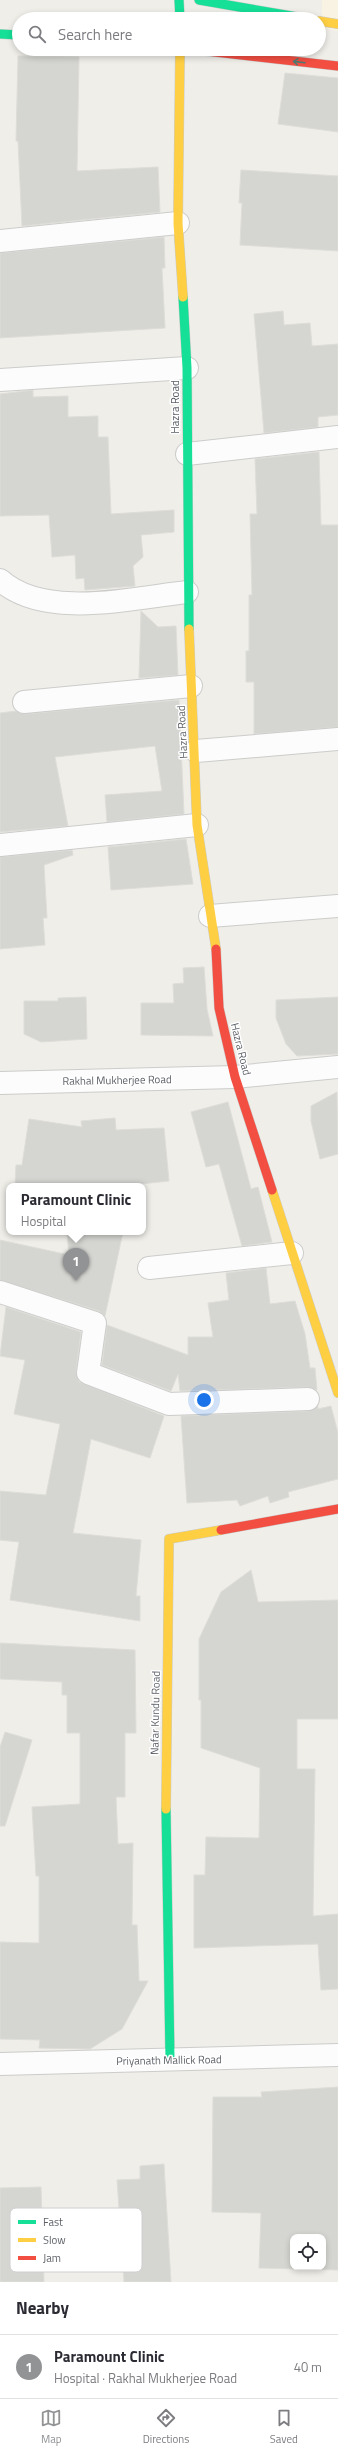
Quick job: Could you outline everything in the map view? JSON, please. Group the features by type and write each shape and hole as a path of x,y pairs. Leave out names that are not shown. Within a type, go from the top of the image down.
{"main road":[{"path":"179,0 180,12"},
{"path":"199,0 268,12"},
{"path":"326,22 338,24"},
{"path":"0,34 12,35"},
{"name":"Hazra Road","path":"180,56 178,223 187,368 187,592 191,686 196,751 197,825 216,949 219,1008 235,1077 338,1393"},
{"path":"250,56 338,66"},
{"name":"Nafar Kundu Road","path":"170,2059 166,1822 168,1539 338,1509"}],"street":[{"path":"0,241 178,223"},
{"path":"0,380 187,368"},
{"path":"187,454 338,437"},
{"path":"0,580 8,587 42,601 87,603 187,592"},
{"path":"24,702 191,686"},
{"path":"196,751 338,739"},
{"path":"0,845 197,825"},
{"path":"210,916 338,906"},
{"name":"Rakhal Mukherjee Road","path":"0,1083 235,1077 338,1067"},
{"path":"149,1268 292,1253"},
{"path":"0,1292 95,1323 88,1373 169,1404 308,1399"},
{"name":"Priyanath Mallick Road","path":"0,2064 338,2055"}],"shaded area":[{"path":"322,0 338,0 338,31 326,29 326,12 322,12"}],"building":[{"path":"18,56 79,57 77,171 158,167 160,212 22,226 18,141 16,141"},
{"path":"285,73 338,78 338,132 278,124"},
{"path":"241,170 338,176 338,251 240,245 242,203 239,203"},
{"path":"164,237 165,268 162,268 165,328 0,338 0,253"},
{"path":"283,311 284,325 310,323 312,346 338,344 338,415 318,417 318,427 264,433 254,314"},
{"path":"33,390 33,397 68,396 68,417 98,416 98,437 108,437 111,514 174,510 174,532 141,535 143,557 133,566 135,586 85,590 84,578 76,579 75,555 52,557 49,515 0,516 0,394"},
{"path":"319,452 321,525 338,525 338,727 254,734 254,682 246,682 246,651 249,651 249,595 252,595 250,514 257,514 255,459"},
{"path":"141,611 158,627 176,626 178,675 139,678"},
{"path":"179,700 184,814 107,822 105,795 162,791 155,746 55,757 68,826 0,832 0,713 16,711 25,714"},
{"path":"186,839 193,884 111,890 108,847"},
{"path":"72,850 73,855 44,865 47,918 43,918 45,945 0,949 0,857"},
{"path":"204,967 207,1009 213,1036 141,1035 141,1003 174,1003 173,984 184,983 183,968"},
{"path":"86,997 87,1039 41,1042 24,1034 24,1001 58,1001 58,998"},
{"path":"338,997 338,1054 297,1056 286,1044 276,1018 276,1000"},
{"path":"337,1092 338,1154 320,1159 311,1121 311,1106"},
{"path":"228,1102 251,1189 258,1187 272,1242 242,1246 219,1164 206,1167 191,1112"},
{"path":"115,1118 116,1130 164,1128 169,1181 146,1183 15,1183 16,1165 22,1165 29,1119 82,1127 81,1121"},
{"path":"67,1235 122,1235 105,1316 99,1311 0,1280 0,1240 69,1255"},
{"path":"266,1268 270,1304 295,1301 305,1334 310,1368 315,1368 317,1390 308,1387 180,1391 178,1374 171,1391 102,1365 107,1325 188,1355 188,1337 213,1337 208,1303 229,1300 226,1273"},
{"path":"6,1307 81,1332 76,1371 79,1382 164,1416 150,1458 91,1439 73,1533 141,1540 136,1596 140,1596 140,1621 10,1600 19,1542 0,1540 0,1491 46,1495 60,1424 14,1414 25,1360 0,1356"},
{"path":"318,1406 318,1409 331,1406 338,1433 338,1479 288,1492 289,1497 270,1503 268,1496 240,1506 237,1500 187,1503 181,1416 308,1411"},
{"path":"251,1570 258,1602 338,1600 338,1719 297,1719 297,1769 315,1769 313,1916 338,1914 338,1989 321,1990 318,1944 194,1948 194,1875 205,1875 206,1837 259,1838 260,1768 201,1748 201,1700 199,1700 199,1639 221,1592"},
{"path":"0,1643 135,1650 136,1733 125,1733 125,1797 116,1797 118,1844 133,1843 132,1925 137,1925 139,1981 148,1981 122,2029 90,2049 39,2048 40,2040 0,2039 0,1942 39,1943 39,1876 36,1876 32,1807 80,1804 80,1733 67,1733 67,1695 62,1695 62,1682 0,1679"},
{"path":"5,1732 32,1740 5,1826 0,1826 0,1747"},
{"path":"338,2087 338,2270 326,2270 326,2234 290,2234 290,2269 259,2268 261,2213 212,2212 213,2097 262,2097 261,2092"},
{"path":"164,2164 171,2282 124,2282 123,2272 142,2272 142,2208 119,2208 117,2180 140,2179 140,2166"},
{"path":"41,2187 42,2208 10,2208 10,2272 44,2272 44,2282 0,2282 0,2188"}],"traffic: fast":[{"path":"179,0 180,12"},
{"path":"199,0 268,12"},
{"path":"0,34 12,35"},
{"path":"183,297 187,368 189,629"},
{"path":"166,1809 170,2059"}],"traffic: slow":[{"path":"326,22 338,24"},
{"path":"180,56 178,223 183,297"},
{"path":"189,629 197,825 216,949"},
{"path":"272,1190 338,1393"},
{"path":"166,1809 169,1539 221,1530"}],"traffic: jam":[{"path":"250,56 338,66"},
{"path":"216,949 219,1008 235,1077 272,1190"},
{"path":"221,1530 338,1509"}],"place":[{"name":"Paramount Clinic","path":"76,1281"}]}
